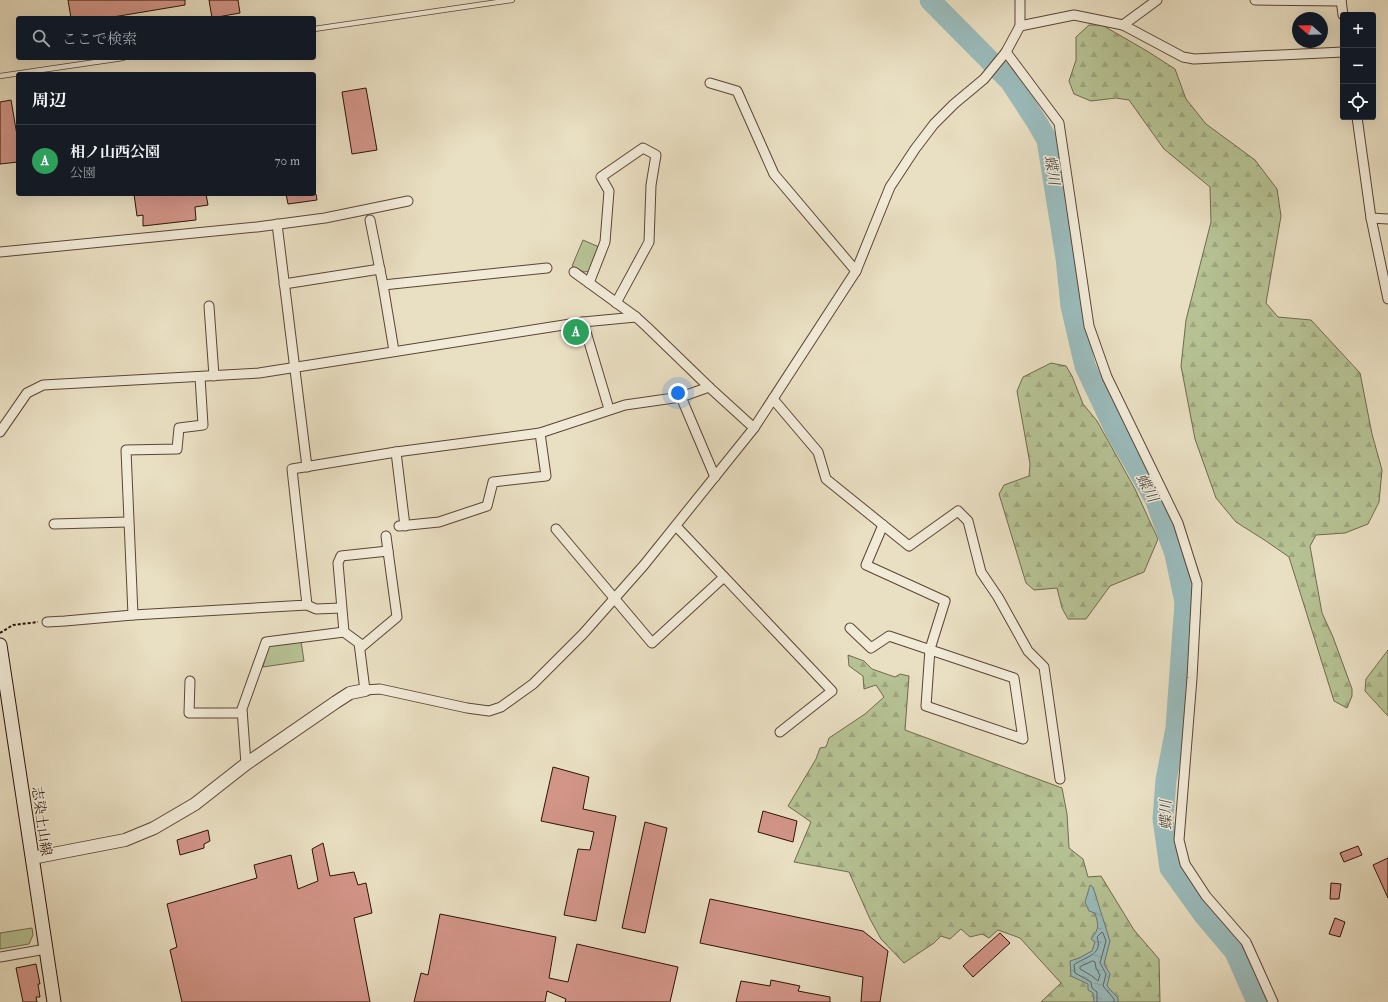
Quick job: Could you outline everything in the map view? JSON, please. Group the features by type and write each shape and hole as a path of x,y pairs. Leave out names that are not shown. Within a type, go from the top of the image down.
{"main road":[{"name":"志染土山線","path":"0,645 54,1002"}],"street":[{"path":"32,858 125,840 154,828 195,804 246,764 350,693 380,689 467,708 489,711 501,707 533,684 583,634 644,565 754,428 856,271 890,188 915,149 934,124 954,104 984,79 1006,52 1020,26 1020,0"},
{"path":"1123,25 1157,0"},
{"path":"1255,0 1341,1 1343,12"},
{"path":"1020,26 1074,15 1123,25 1183,57 1194,59 1340,52"},
{"path":"1006,52 1059,123 1089,326 1106,377 1178,523 1197,583 1192,678 1179,840 1185,864 1206,896 1246,942 1273,1002"},
{"path":"710,83 737,92 774,174 856,271"},
{"path":"1357,120 1371,218 1388,299"},
{"path":"589,283 605,242 609,191 601,177 644,148 656,155 651,186 649,242 616,303"},
{"path":"0,252 325,218 408,201"},
{"path":"1371,218 1388,219"},
{"path":"370,220 394,351"},
{"path":"277,224 307,466"},
{"path":"383,285 547,268"},
{"path":"284,284 380,269"},
{"path":"574,272 636,317 754,428"},
{"path":"209,306 214,376"},
{"path":"0,432 27,394 43,385 259,374 394,351 583,322 636,317"},
{"path":"583,322 609,409"},
{"path":"133,615 126,450 177,449 178,428 203,425 200,377"},
{"path":"307,605 292,469 396,452 540,433 626,404 680,397 709,387"},
{"path":"680,397 715,477"},
{"path":"773,399 818,452 826,479 909,546 958,511 968,521 981,572 998,597 1028,651 1044,667 1060,779"},
{"path":"396,452 402,526 440,522 487,506 493,482 546,476 540,433"},
{"path":"54,524 128,522"},
{"path":"850,628 871,648 889,636 930,649 1014,678 1023,739 926,706 930,649 945,601 866,565 883,525"},
{"path":"676,526 832,691 780,732"},
{"path":"556,529 652,643 724,577"},
{"path":"360,648 397,617 386,536"},
{"path":"344,632 338,563 341,556 388,551"},
{"path":"47,622 133,615 307,605 316,609 341,608"},
{"path":"246,764 242,709 266,642 344,632 359,643 365,690"},
{"path":"190,681 189,712 242,713"},
{"path":"0,957 46,949"}],"lane":[{"path":"316,30 512,0"},
{"path":"27,72 109,60"},
{"path":"0,76 16,74"}],"path":[{"path":"0,633 13,625 47,622"}],"green space":[{"path":"1089,25 1102,25 1175,69 1186,99 1206,124 1255,160 1277,189 1281,216 1266,303 1278,317 1311,320 1360,373 1372,434 1382,470 1379,502 1368,524 1345,533 1316,535 1310,546 1322,613 1333,637 1352,689 1352,696 1347,708 1334,701 1289,557 1236,522 1216,498 1195,439 1181,366 1186,320 1211,222 1210,187 1164,149 1129,100 1116,98 1091,101 1074,94 1069,81 1076,60 1076,37"},
{"path":"583,240 599,247 590,271 584,272 572,266"},
{"path":"583,322 588,339 568,343 565,324"},
{"path":"1051,363 1066,366 1072,376 1083,404 1097,421 1135,489 1158,539 1144,572 1110,586 1086,619 1068,619 1062,608 1057,588 1034,590 1026,583 999,494 1004,485 1029,476 1030,464 1017,391 1023,377"},
{"path":"301,641 304,661 263,667 267,649 270,645"},
{"path":"1388,650 1388,716 1365,691 1366,679"},
{"path":"848,655 864,661 872,669 895,677 900,674 909,676 905,730 1062,788 1067,814 1069,848 1083,859 1088,877 1101,876 1134,930 1159,959 1160,1002 1041,1002 1061,983 1020,938 998,930 989,938 982,934 970,937 961,929 950,939 941,936 934,943 904,963 881,939 870,919 849,872 794,862 811,822 788,806 816,759 820,748 826,747 829,738 865,714 884,697 876,685 864,689 863,676 849,666"},
{"path":"32,928 33,935 29,944 0,949 0,933"}],"water":[{"path":"1090,885 1093,887 1110,941 1104,964 1110,974 1107,986 1118,998 1118,1002 1094,1002 1093,993 1088,990 1088,984 1071,976 1070,961 1092,951 1095,942 1091,939 1096,933 1098,924 1095,913 1089,911 1085,902"}],"building":[{"path":"68,0 185,0 185,5 119,16 71,16"},
{"path":"209,0 238,0 240,13 223,16 212,16"},
{"path":"366,88 377,150 352,154 342,92"},
{"path":"11,100 16,129 16,162 0,164 0,102"},
{"path":"316,194 317,200 288,204 286,196 316,196"},
{"path":"134,196 206,196 208,205 195,207 196,220 143,226 143,215 137,216"},
{"path":"553,767 589,777 583,809 616,816 596,921 564,915 578,849 590,850 594,832 541,821"},
{"path":"763,811 797,821 793,842 758,832"},
{"path":"645,822 667,828 645,933 622,928"},
{"path":"208,830 210,841 204,844 204,848 180,855 177,840"},
{"path":"323,843 330,876 354,872 358,885 366,883 372,913 354,918 370,1002 182,1002 170,950 177,947 167,904 257,878 254,865 291,855 298,889 318,881 312,849"},
{"path":"1358,846 1362,855 1344,862 1340,853"},
{"path":"1388,858 1388,898 1373,865"},
{"path":"1331,883 1341,884 1339,899 1330,899"},
{"path":"710,899 863,931 888,951 880,1002 861,1002 863,977 700,943"},
{"path":"440,914 556,937 549,978 568,982 577,944 678,967 670,1002 565,1002 566,999 547,991 545,1002 414,1002 421,973 428,975"},
{"path":"1335,918 1345,922 1340,937 1329,934"},
{"path":"1000,933 1010,943 973,977 963,966"},
{"path":"36,964 40,984 38,984 40,997 36,997 37,1002 23,1002 16,968"},
{"path":"771,980 800,986 798,991 830,997 830,1002 736,1002 741,981 770,986"}],"waterway":[{"name":"蝶川","path":"930,0 1010,81 1047,140 1066,258 1071,306 1085,366 1116,432 1155,499 1175,554 1185,602 1176,728 1166,780 1163,819 1170,868 1203,914 1235,952 1257,1002"}],"place":[{"name":"相ノ山西公園","path":"576,332"}]}
